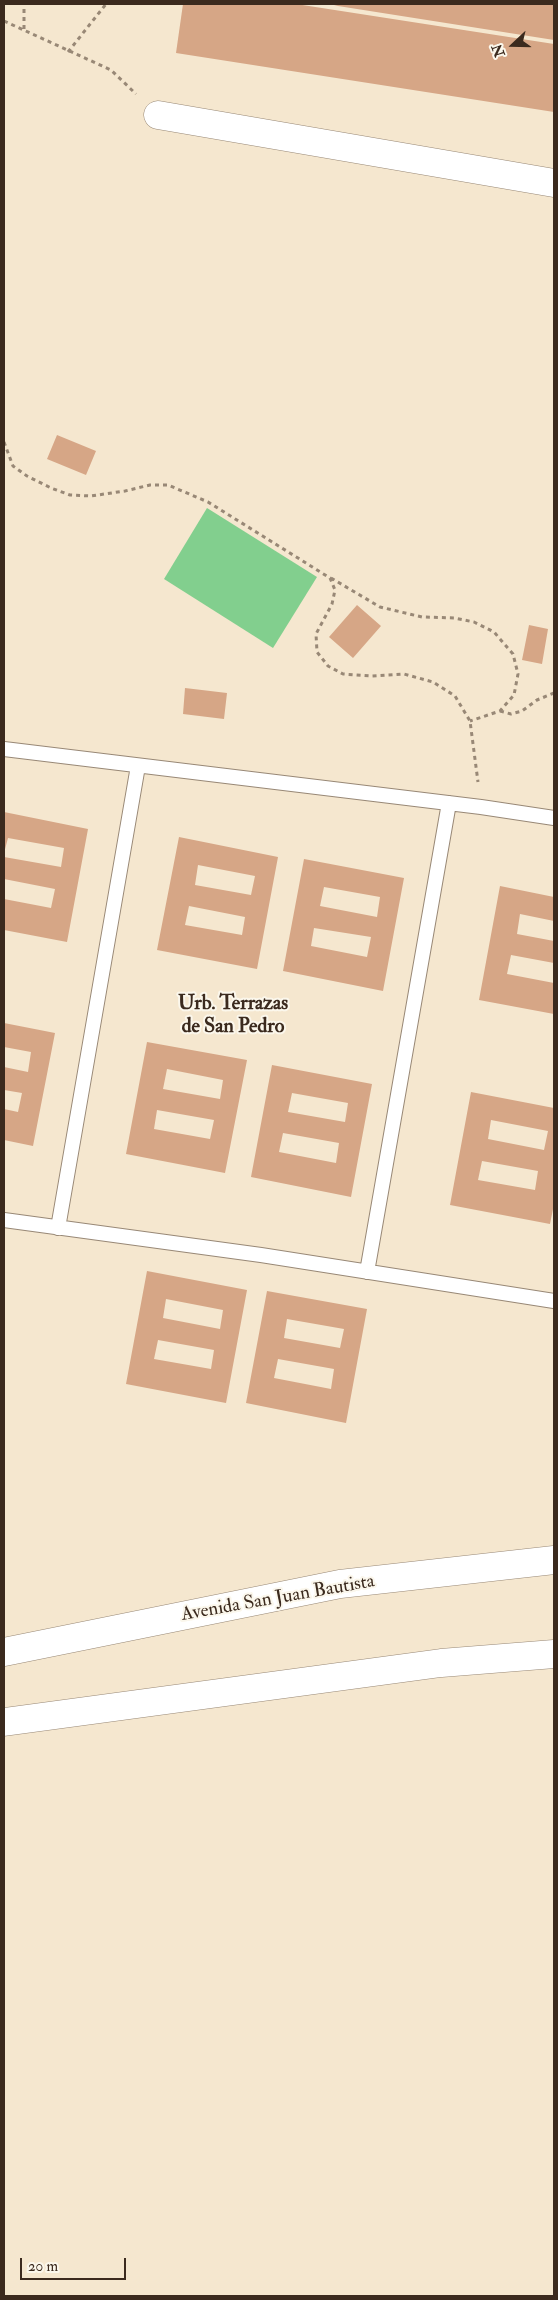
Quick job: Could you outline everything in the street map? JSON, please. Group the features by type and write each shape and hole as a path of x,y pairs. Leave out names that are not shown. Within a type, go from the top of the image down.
{"street":[{"path":"158,115 554,183"},
{"name":"Avenida San Juan Bautista","path":"4,1652 340,1584 554,1560"},
{"path":"4,1722 441,1663 554,1654"}],"lane":[{"path":"4,749 481,807 554,818"},
{"path":"58,1228 138,766"},
{"path":"368,1272 449,803"},
{"path":"4,1220 368,1272 554,1301"}],"path":[{"path":"24,4 24,29"},
{"path":"68,52 106,4"},
{"path":"4,21 24,29 68,52 111,70 158,115"},
{"path":"4,442 13,466 27,476 51,488 70,495 91,496 150,485 168,486 208,502 380,607 422,617 454,618 474,622 494,632 513,654 518,674 514,695 500,711 470,721"},
{"path":"330,578 335,590 332,604 316,634 317,652 328,666 342,674 371,676 404,674 433,682 456,696 470,721 481,807"},
{"path":"500,711 511,714 522,711 537,700 554,693"}],"green space":[{"path":"207,508 317,577 273,648 164,579"}],"building":[{"path":"183,4 296,4 554,44 554,112 176,53"},
{"path":"330,4 554,4 554,40 338,6"},
{"path":"57,435 96,451 86,475 47,459"},
{"path":"357,605 381,626 353,658 329,637"},
{"path":"529,625 548,629 542,664 522,660"},
{"path":"185,688 227,693 224,719 183,714"},
{"path":"4,812 88,829 67,942 4,930 4,899 51,908 55,889 4,879 4,857 61,867 64,848 8,838 4,853"},
{"path":"179,837 278,857 257,969 157,950","holes":["198,865 255,876 251,895 195,885","189,906 245,917 242,935 185,925"]},
{"path":"304,859 404,878 383,991 283,971","holes":["324,887 380,897 377,917 320,906","314,928 371,937 367,957 311,946"]},
{"path":"500,886 554,897 554,921 520,914 517,934 554,941 554,963 511,955 507,974 554,983 554,1014 479,1000"},
{"path":"4,1023 55,1033 33,1146 4,1140 4,1109 18,1112 22,1093 4,1090 4,1067 28,1072 31,1052 4,1047"},
{"path":"147,1042 247,1060 225,1173 126,1154","holes":["167,1069 223,1080 220,1099 163,1089","157,1110 214,1120 210,1139 154,1129"]},
{"path":"272,1065 372,1084 351,1197 251,1177","holes":["292,1093 348,1103 345,1122 288,1112","283,1133 339,1143 336,1163 279,1152"]},
{"path":"471,1092 554,1108 554,1204 550,1224 450,1205","holes":["491,1120 548,1131 544,1150 488,1139","482,1161 538,1171 535,1190 478,1180"]},
{"path":"147,1271 247,1290 226,1403 126,1384","holes":["166,1299 223,1310 220,1329 163,1318","158,1340 214,1350 211,1369 154,1359"]},
{"path":"267,1291 367,1309 346,1423 246,1403","holes":["287,1319 344,1329 340,1348 284,1338","278,1359 334,1369 331,1389 274,1378"]}],"district":[{"name":"Urb. Terrazas de San Pedro","path":"233,1016"}]}
